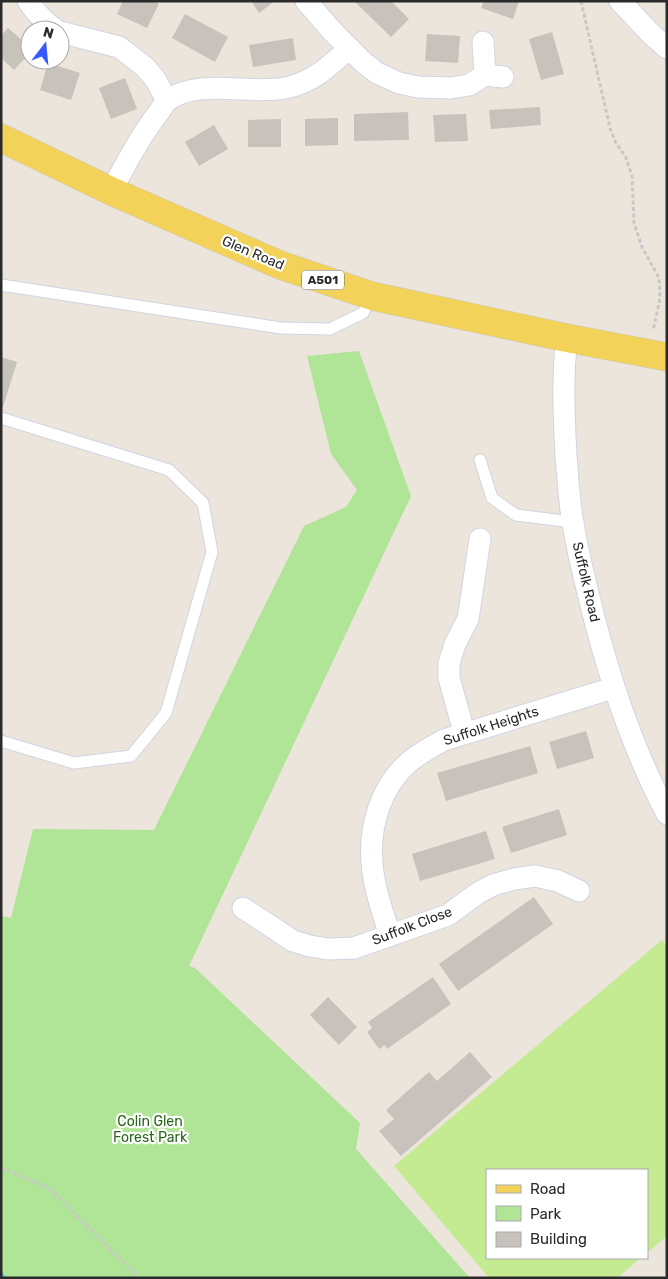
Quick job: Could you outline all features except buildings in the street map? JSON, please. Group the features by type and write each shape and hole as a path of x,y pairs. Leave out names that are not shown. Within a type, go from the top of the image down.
{"main road":[{"name":"Glen Road","path":"1,138 112,191 280,265 372,296 567,338 657,355"}],"street":[{"path":"28,1 43,20"},
{"path":"306,1 349,48 377,73 399,83 418,87 451,88 469,85 494,76 483,42"},
{"path":"620,1 667,48"},
{"path":"70,35 119,47 145,67 155,79 167,100"},
{"path":"112,191 137,144 167,100 197,89 267,90 286,88 307,81 327,69 349,48"},
{"name":"Suffolk Road","path":"567,338 564,378 564,421 572,522 600,642 613,688 634,742 667,814"},
{"path":"464,732 449,678 449,662 455,644 468,619 480,539"},
{"name":"Suffolk Heights","path":"390,936 377,889 372,863 371,840 375,820 384,795 395,777 408,762 444,740 464,732 613,688"},
{"name":"Suffolk Close","path":"243,908 293,941 328,949 354,948 448,915 478,893 493,885 514,879 535,876 558,881 579,891"}],"lane":[{"path":"1,285 281,328 330,329 363,313 372,296"},
{"path":"1,418 169,470 203,503 212,552 166,713 130,756 74,763 1,741"},
{"path":"480,460 492,498 516,515 572,522"}],"path":[{"path":"581,1 610,128 615,141 626,158 632,176 634,223 642,247 659,278 660,298 657,355"},
{"path":"1,1168 49,1188 139,1278"}],"green space":[{"name":"Colin Glen Forest Park","path":"359,351 411,496 189,966 195,968 360,1123 356,1149 470,1278 1,1278 1,916 11,918 33,829 154,830 304,526 346,507 357,490 331,454 307,356"},
{"path":"662,940 667,946 667,1236 648,1252 648,1169 486,1169 486,1259 640,1259 617,1278 489,1278 394,1166"}]}
